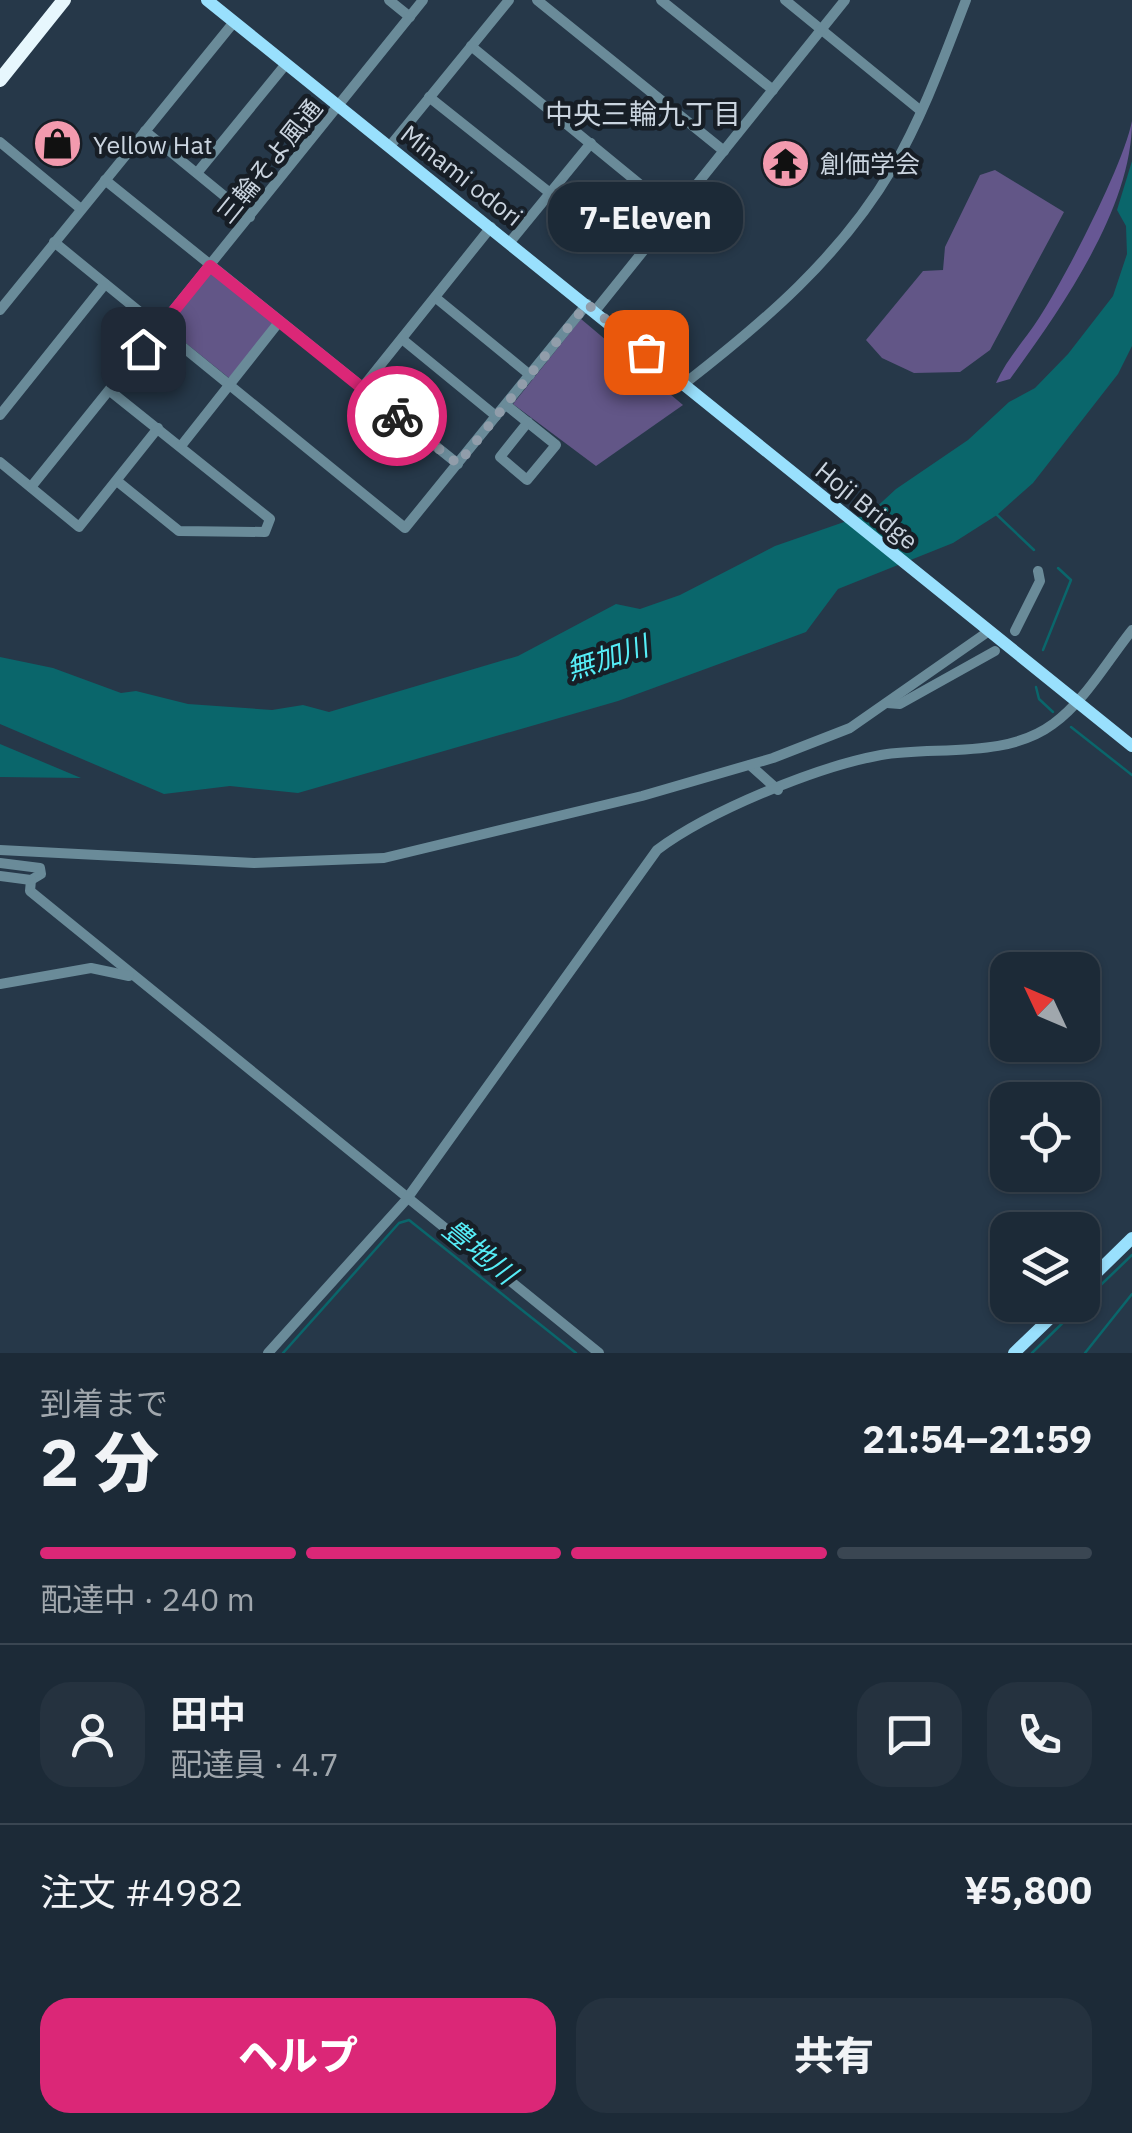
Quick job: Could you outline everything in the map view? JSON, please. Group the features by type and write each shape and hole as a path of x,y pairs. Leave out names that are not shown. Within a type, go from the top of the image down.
{"highway":[{"path":"0,80 64,0"}],"main road":[{"name":"Minami odori","path":"207,0 223,5 234,22 684,384"},
{"name":"Hoji Bridge","path":"684,384 1132,746"},
{"path":"1100,1269 1132,1238"},
{"path":"1014,1353 1046,1322"}],"street":[{"path":"389,0 410,17"},
{"name":"三輪そよ風通","path":"31,487 424,0"},
{"path":"390,146 509,0"},
{"path":"537,0 724,151"},
{"path":"661,0 773,90"},
{"path":"785,0 921,110"},
{"path":"54,242 405,528 530,375 675,213 845,0"},
{"path":"684,384 780,306 834,251 892,170 966,0"},
{"path":"0,310 234,22"},
{"path":"471,46 675,213"},
{"path":"197,173 286,64"},
{"path":"429,97 550,193"},
{"path":"145,130 250,216"},
{"path":"0,142 82,208"},
{"path":"510,242 590,144"},
{"path":"105,180 458,464"},
{"path":"362,388 491,227"},
{"path":"0,415 105,284"},
{"path":"436,298 530,375"},
{"path":"181,446 279,322"},
{"path":"402,339 496,416"},
{"path":"110,390 270,519 264,532 178,531 117,480"},
{"path":"506,404 528,422 556,445 527,480 500,457 528,422"},
{"path":"0,462 79,527 158,428"},
{"path":"1015,631 1040,581 1038,571"},
{"path":"0,850 254,863 384,858 750,764 850,728 985,628"},
{"path":"268,1353 406,1200 639,870 679,834 830,768 883,755 1020,741 1054,724 1132,630"},
{"path":"886,703 900,704 995,651"},
{"path":"750,764 778,790"},
{"path":"0,862 40,868 41,874 31,880 0,876"},
{"path":"31,880 30,892 130,976 599,1353"},
{"path":"0,984 91,968 130,976"}],"shaded area":[{"path":"1132,121 1120,189 1090,257 1010,379 996,383 1077,250 1117,165"},
{"path":"995,170 1064,212 990,350 960,372 914,373 882,358 866,340 923,271 943,270 945,247 980,175"},
{"path":"212,271 274,322 229,378 166,327"},
{"path":"581,319 683,405 596,466 513,404"}],"water":[{"name":"無加川","path":"1132,161 1132,346 1118,374 1033,483 997,515 953,543 838,589 806,632 618,701 298,793 230,786 164,794 0,724 0,657 53,668 121,693 136,691 188,704 272,710 303,705 329,712 518,656 616,604 640,609 680,595 775,546 870,513 896,489 968,440 1009,402 1035,388 1068,354 1113,296 1127,254 1126,226 1117,210"},
{"path":"0,744 81,778 0,777"}],"waterway":[{"path":"995,513 1034,550"},
{"path":"1043,650 1071,580 1058,568"},
{"path":"1036,687 1039,699 1053,712"},
{"path":"1071,727 1132,775"},
{"name":"豊地川","path":"283,1353 399,1223 409,1220 576,1353"},
{"path":"1100,1286 1132,1255"},
{"name":"豊地川","path":"1085,1353 1132,1294"},
{"path":"1032,1353 1064,1322"}],"way so far":[{"path":"397,416 458,464 587,304 646,352"}],"place":[{"name":"Yellow Hat","path":"58,144"},
{"name":"創価学会","path":"785,163"},
{"name":"7-Eleven","path":"646,352"}],"district":[{"name":"中央三輪九丁目","path":"643,113"}],"route":[{"path":"143,349 210,266 397,416"}]}
